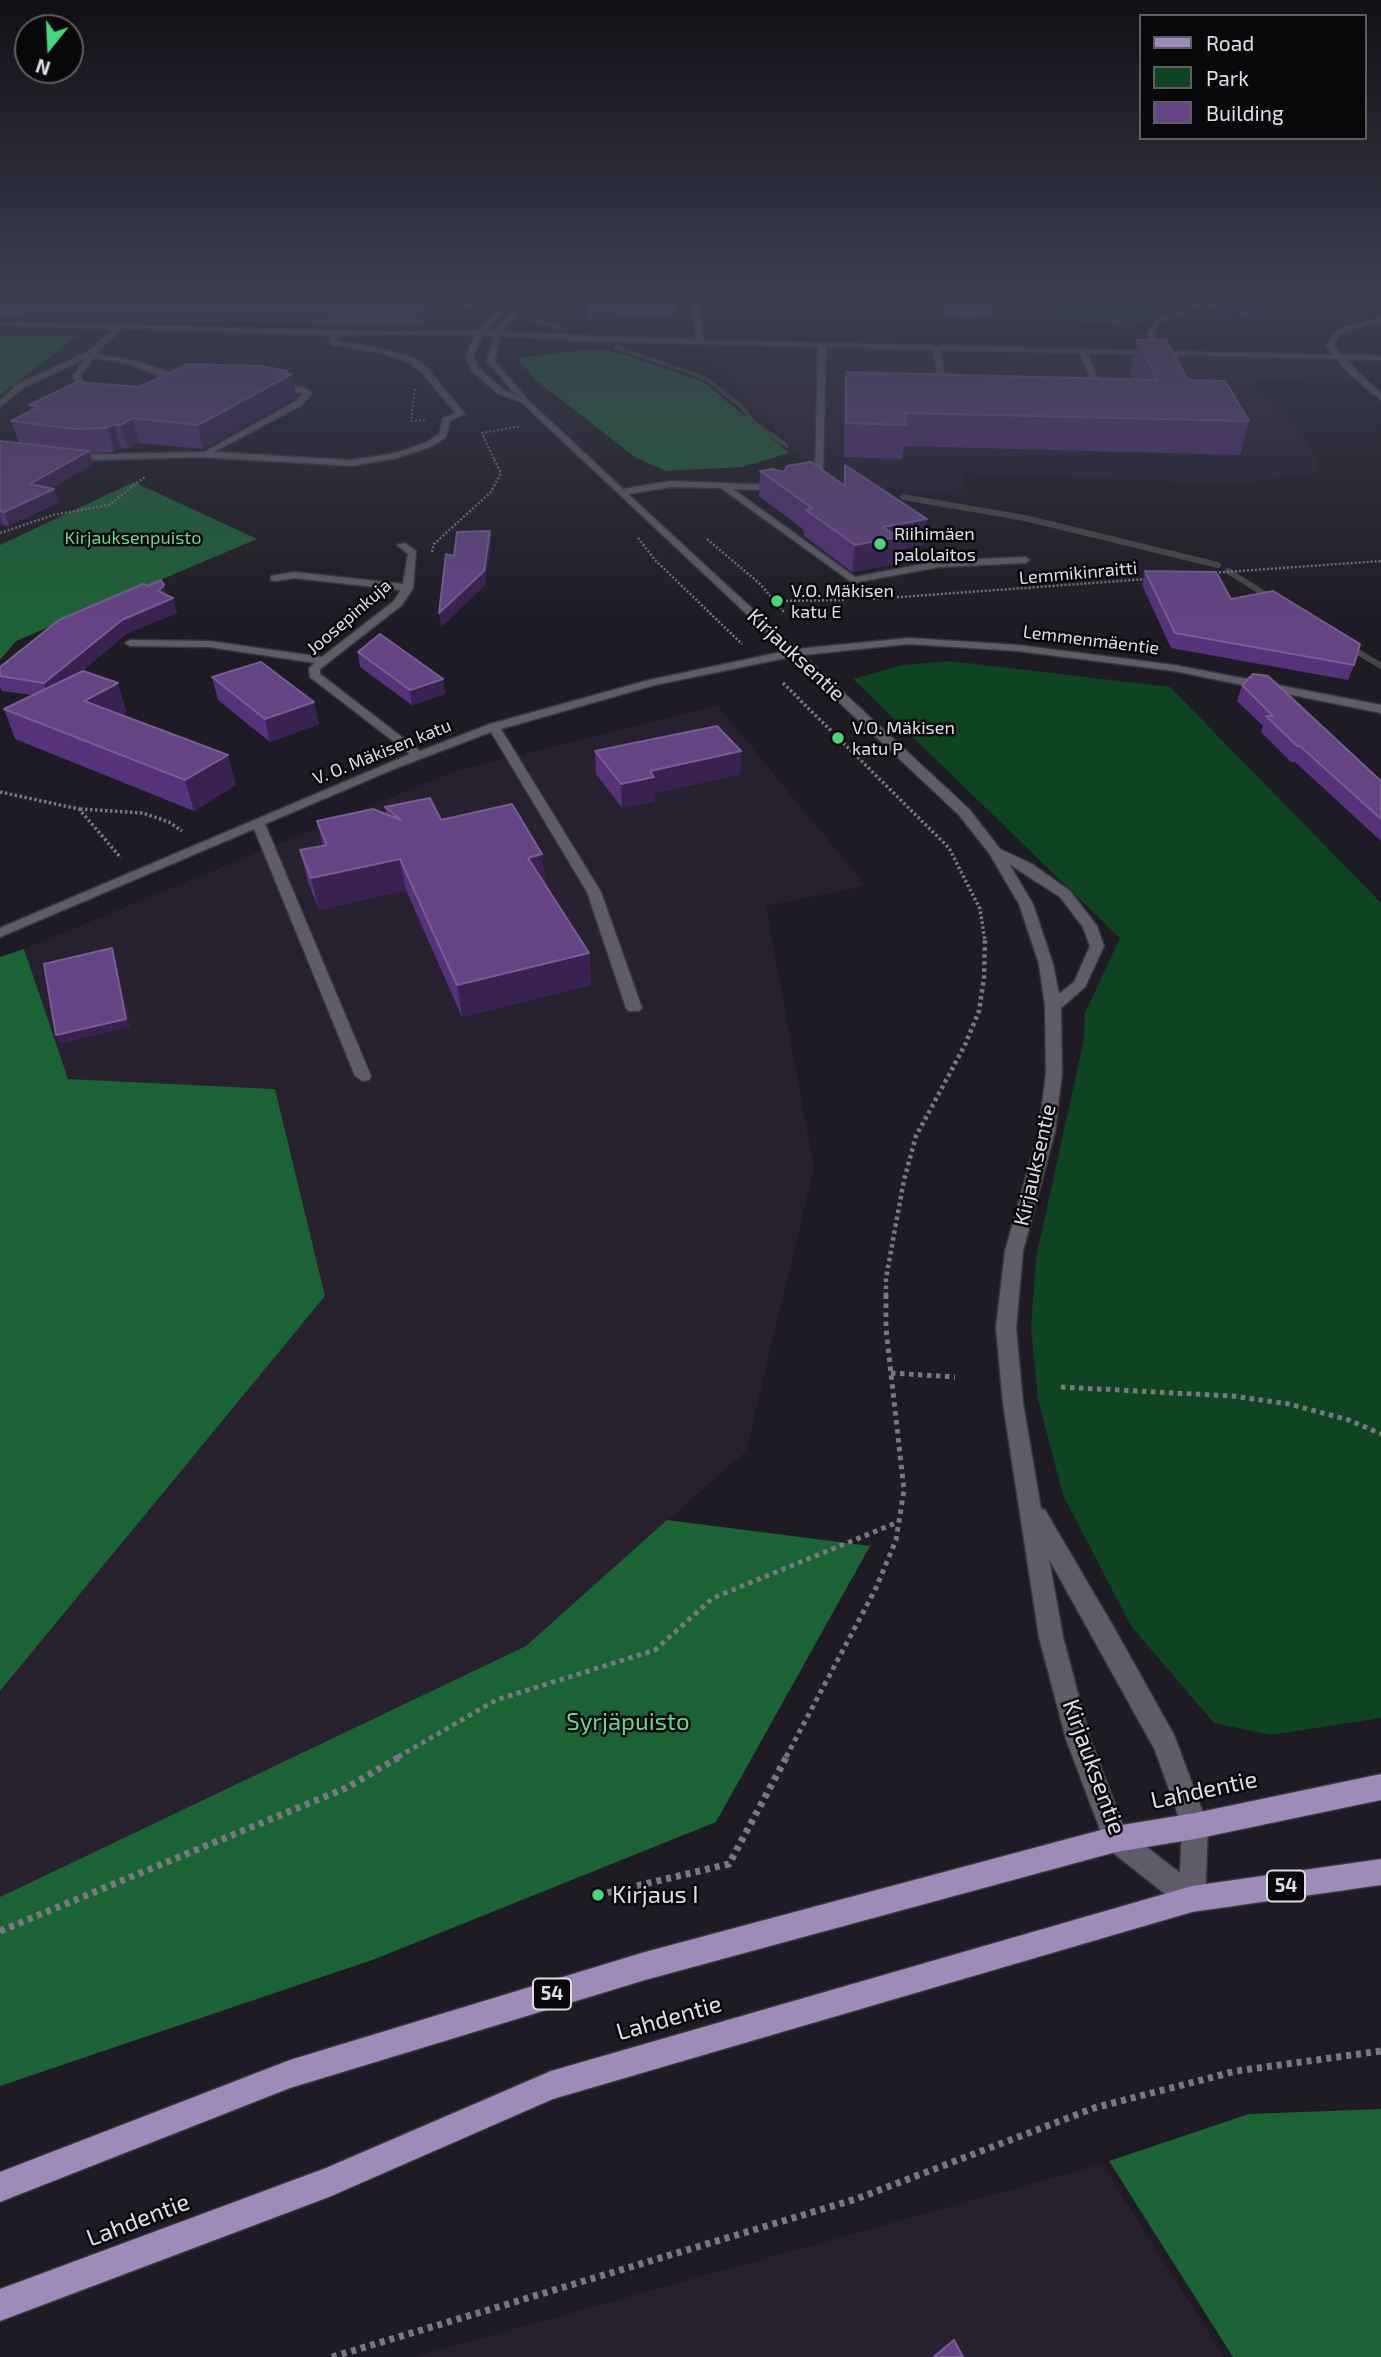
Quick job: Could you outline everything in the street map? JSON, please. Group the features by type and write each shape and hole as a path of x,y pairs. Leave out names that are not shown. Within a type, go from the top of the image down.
{"main road":[{"name":"Lahdentie","path":"0,2187 290,2074 645,1966 1116,1839 1195,1826 1381,1787"},
{"name":"Lahdentie","path":"0,2305 329,2182 551,2085 1192,1899 1381,1872"}],"street":[{"path":"198,454 218,449 292,407"},
{"path":"58,457 198,454 351,463 397,455 428,445 443,435 446,420 461,414 455,407"},
{"name":"Kirjauksentie","path":"530,407 964,812 995,852 1026,904 1046,964 1053,1006 1054,1073 1047,1130 1014,1251 1006,1328 1013,1403 1051,1637 1079,1739 1116,1839 1192,1899"},
{"path":"819,471 821,407"},
{"path":"1093,407 1106,407"},
{"path":"622,492 671,484 771,487 780,493"},
{"path":"722,485 853,580 939,564 1026,560"},
{"name":"Joosepinkuja","path":"401,545 413,553 408,588 398,603 315,668 314,675 418,755"},
{"path":"275,578 294,575 408,588"},
{"name":"Lemmenmäentie","path":"794,653 909,641 1018,648 1174,668 1381,709"},
{"path":"130,643 209,644 324,661"},
{"name":"V. O. Mäkisen katu","path":"0,933 418,755 494,727 653,682 794,653"},
{"path":"494,727 594,892 634,1008"},
{"path":"258,823 363,1076"},
{"path":"995,852 1027,867 1065,894 1090,926 1097,946 1080,984 1053,1006"},
{"name":"Kirjauksentie","path":"1032,1508 1105,1633 1165,1744 1195,1826 1192,1899"}],"path":[{"path":"413,407 411,421 446,420"},
{"path":"0,533 53,515 109,505 173,455"},
{"path":"1206,574 1231,569 1381,561"},
{"name":"Lemmikinraitti","path":"870,599 909,599 1154,579"},
{"path":"777,601 856,599"},
{"path":"772,681 783,682 819,676"},
{"path":"598,1895 729,1864 876,1588 896,1540 904,1490 886,1329 886,1278 904,1180 916,1136 965,1045 979,1011 984,978 985,940 980,909 949,848 783,682"},
{"path":"0,792 79,809 143,813 169,822 204,847"},
{"path":"79,809 134,874"},
{"path":"891,1373 955,1377"},
{"path":"1060,1387 1233,1396 1289,1404 1349,1420 1381,1434"},
{"path":"0,1931 346,1788 496,1700 655,1650 713,1598 899,1521"},
{"path":"332,2357 856,2199 1094,2108 1236,2071 1381,2051"}],"shaded area":[{"path":"755,407 1275,407 1304,437 1320,472 1238,484 962,473 968,497 823,480"},
{"path":"717,705 866,886 766,906 814,1168 746,1451 526,1646 0,1897 0,1691 324,1296 275,1089 67,1079 24,949 455,771"},
{"path":"1102,2164 1224,2357 414,2357"}],"green space":[{"path":"571,407 734,407 789,453 742,467 666,471 635,457"},
{"name":"Kirjauksenpuisto","path":"134,482 257,539 16,641 0,660 0,545"},
{"path":"950,661 1170,687 1381,903 1381,1718 1270,1735 1214,1723 1131,1626 1063,1495 1038,1399 1031,1327 1036,1258 1084,1039 1085,1013 1120,938 853,679 903,665"},
{"path":"24,949 68,1079 275,1089 325,1296 0,1691 0,957"},
{"name":"Syrjäpuisto","path":"667,1520 870,1546 716,1822 375,1959 0,2086 0,1897 526,1646"},
{"path":"1381,2109 1381,2357 1233,2357 1109,2161 1249,2114"}],"building":[{"path":"39,407 231,407 198,425 133,418 121,425 114,424 107,428 75,429 11,421"},
{"path":"846,407 1241,407 1249,421 905,413 906,425 846,423"},
{"path":"0,441 89,451 30,484 54,489 4,512 0,511"},
{"path":"811,462 845,486 845,465 927,519 883,527 898,537 855,545 806,510 812,508 760,471 772,469 784,472 787,466"},
{"path":"490,531 484,571 439,613 446,554 454,556 457,532"},
{"path":"1145,571 1216,572 1231,599 1273,591 1360,644 1354,665 1175,633"},
{"path":"161,580 164,585 158,591 173,598 122,620 44,683 0,676 0,667 59,620 143,584 147,586"},
{"path":"380,634 443,679 410,690 358,652"},
{"path":"261,662 314,702 265,719 212,677"},
{"path":"83,671 118,683 84,701 228,755 185,780 4,709"},
{"path":"1253,674 1268,676 1381,781 1381,819 1266,716 1273,716 1242,685"},
{"path":"717,726 741,751 650,771 654,777 621,784 595,751"},
{"path":"430,798 441,820 512,804 542,854 528,858 589,953 457,985 400,859 311,878 300,850 327,845 317,821 373,809 401,820 385,807"},
{"path":"112,948 126,1019 56,1035 44,964"},
{"path":"954,2340 963,2357 934,2357"}],"waterway":[{"path":"742,407 753,422 787,446"},
{"path":"903,497 1025,518 1218,565"},
{"path":"1228,571 1274,600"},
{"path":"1348,646 1381,666"}],"place":[{"name":"Riihimäen palolaitos","path":"880,544"},
{"name":"V.O. Mäkisen katu E","path":"777,601"},
{"name":"V.O. Mäkisen katu P","path":"838,738"},
{"name":"Kirjaus I","path":"598,1895"}]}
